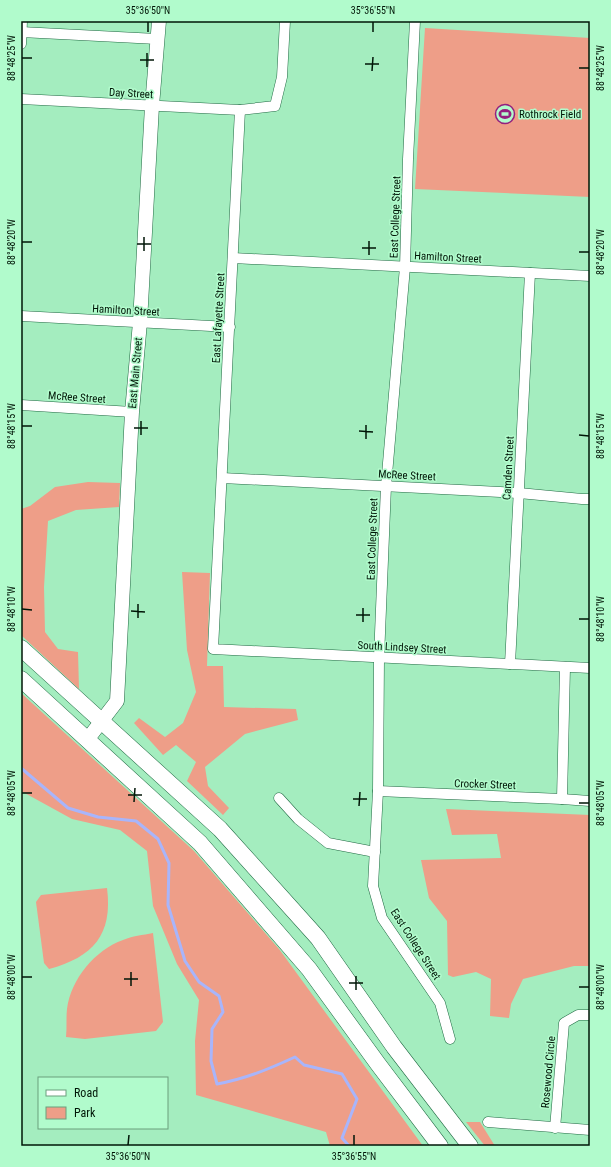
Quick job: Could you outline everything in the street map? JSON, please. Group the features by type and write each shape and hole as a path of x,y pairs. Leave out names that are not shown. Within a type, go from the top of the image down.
{"highway":[{"path":"21,648 220,829 318,938 394,1047 470,1146"},
{"path":"21,680 200,843 309,968 378,1064 440,1146"}],"main road":[{"name":"East Main Street","path":"87,740 117,701 132,412 140,322 152,106 159,21"}],"street":[{"path":"21,44 22,21"},
{"path":"240,110 275,106 282,77 285,21"},
{"name":"East College Street","path":"416,21 408,159 405,267 386,486 379,658 378,791 373,886 382,918 440,1003 450,1039"},
{"path":"21,32 157,39"},
{"name":"Day Street","path":"21,99 240,110"},
{"name":"East Lafayette Street","path":"213,649 240,110"},
{"name":"Hamilton Street","path":"233,258 590,276"},
{"name":"Camden Street","path":"510,664 530,273"},
{"name":"Hamilton Street","path":"21,316 230,327"},
{"name":"McRee Street","path":"21,405 132,412"},
{"name":"McRee Street","path":"222,478 519,493 590,499"},
{"name":"South Lindsey Street","path":"213,649 590,668"},
{"path":"562,799 565,667"},
{"name":"Crocker Street","path":"378,791 590,801"},
{"path":"279,798 298,819 328,843 375,852"},
{"name":"Rosewood Circle","path":"555,1128 564,1023 578,1015 590,1015"},
{"path":"488,1122 590,1130"}],"green space":[{"name":"Rothrock Field","path":"425,28 590,38 590,197 415,189"},
{"path":"88,482 120,483 119,507 76,510 48,521 44,587 45,632 58,649 78,652 79,689 21,635 21,509 30,506 55,487"},
{"path":"182,572 210,573 207,666 223,666 224,707 296,709 298,720 245,734 205,767 208,786 229,808 223,815 187,781 196,762 176,745 163,755 134,723 139,718 165,737 183,723 196,692 187,650"},
{"path":"21,693 194,851 279,949 423,1146 330,1146 326,1132 196,1095 195,1041 199,1000 177,964 153,906 147,851 120,830 72,819 21,791"},
{"path":"446,809 590,815 590,966 574,966 523,979 511,1004 509,1018 490,1016 491,979 476,972 453,977 448,975 447,921 429,898 421,860 501,858 497,834 452,835"},
{"path":"107,888 107,919 97,942 77,958 49,969 44,963 36,902 41,895"},
{"path":"153,933 163,1022 156,1031 85,1039 66,1037 69,998 79,977 86,967 94,958 113,945 123,940"},
{"path":"466,1122 480,1122 495,1146 485,1146"}],"waterway":[{"path":"21,768 68,808 98,817 136,821 158,839 169,863 168,905 185,961 199,982 219,996 223,1012 212,1029 211,1061 217,1084 257,1073 295,1057 304,1065 342,1074 357,1099 342,1138 349,1146"}],"place":[{"name":"Rothrock Field","path":"505,114"}]}
